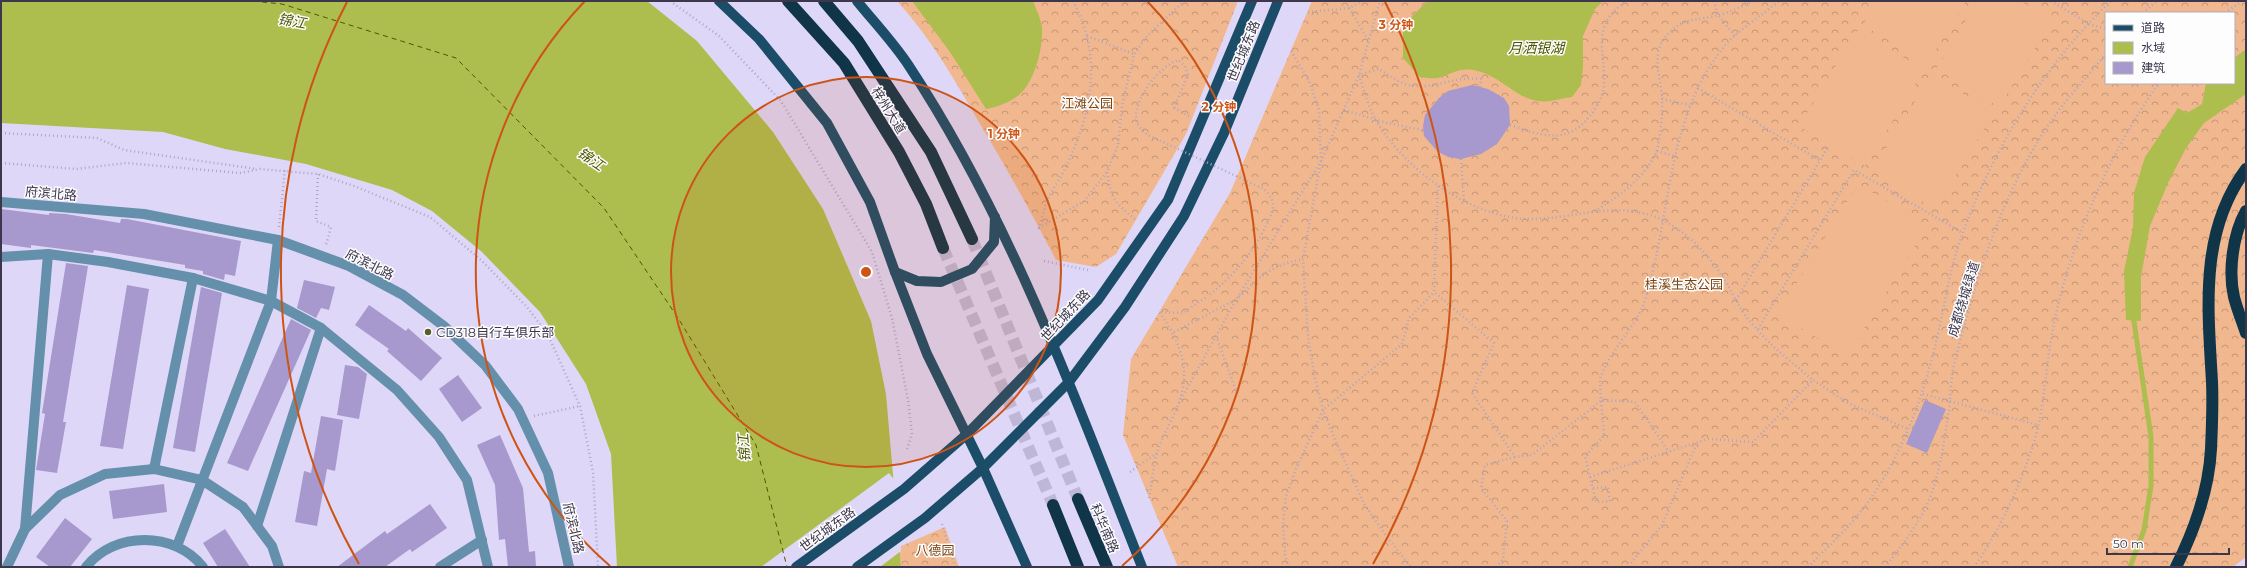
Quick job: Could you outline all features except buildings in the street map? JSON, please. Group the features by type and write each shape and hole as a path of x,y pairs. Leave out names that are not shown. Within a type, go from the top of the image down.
{"highway":[{"name":"梓州大道","path":"788,1 844,63 899,152 926,204 943,248"},
{"name":"梓州大道","path":"824,1 858,41 931,152 972,240"},
{"path":"2176,567 2188,543 2202,497 2211,450 2212,384 2208,312 2209,276 2215,233 2238,180 2246,169"},
{"path":"2246,212 2239,223 2232,266 2234,296 2246,332"},
{"name":"科华南路","path":"1078,499 1107,567"},
{"path":"1053,505 1078,567"}],"main road":[{"path":"719,1 759,39 827,124 870,202 894,272 927,354 984,468 1027,567"},
{"path":"857,1 908,65 947,127 995,214 1069,382 1142,567"},
{"name":"世纪城东路","path":"796,567 904,489 967,434 1098,300 1168,200 1252,1"},
{"name":"世纪城东路","path":"857,567 925,518 984,468 1069,382 1125,307 1184,216 1224,133 1278,1"},
{"path":"894,272 917,281 941,282 972,270 994,242 995,214"}],"street":[{"name":"府滨北路","path":"1,202 144,214 278,240 349,266 403,295 445,327 484,365 518,409 548,473 569,567"},
{"path":"177,546 271,301 278,240"},
{"path":"26,529 48,254"},
{"path":"1,257 48,254 108,262 193,278 271,301 321,328 398,390 439,437 467,480 488,567"},
{"path":"154,469 193,278"},
{"path":"257,526 321,328"},
{"path":"7,567 26,529 60,495 105,474 154,469 202,480 243,507 272,546 279,567"},
{"path":"86,567 106,550 129,541 154,540 177,546 198,560 203,567"},
{"path":"440,567 482,540"}],"path":[{"path":"670,1 719,36 781,101 872,252 892,318 909,407 912,434 907,449"},
{"path":"1073,1 1087,36 1092,65 1090,97 1080,132 1066,167 1048,200 1039,228 1084,201 1107,172 1118,145 1122,106 1134,54 1148,35 1184,1"},
{"path":"1308,12 1349,8 1363,1"},
{"path":"1149,498 1157,452 1179,403 1236,300 1321,161 1359,75 1380,1"},
{"path":"1510,125 1539,134 1560,136 1581,128 1598,106 1604,87 1601,43 1604,26 1617,7 1627,1"},
{"path":"1714,1 1718,15 1736,37"},
{"path":"1597,210 1628,190 1644,172 1657,151 1662,99 1656,59 1659,46 1668,34 1680,24 1694,18 1718,15 1753,1"},
{"path":"1593,488 1608,487 1610,501 1596,502 1586,456 1604,436 1601,377 1645,301 1664,220 1674,156 1690,105 1698,88 1724,46 1779,1"},
{"path":"2051,1 2089,24 2105,29"},
{"path":"1808,567 1836,540 1868,501 1900,449 1923,394 1936,346 1946,291 1964,233 2000,149 2065,49 2111,1"},
{"path":"2144,12 2157,1"},
{"path":"2226,12 2242,1"},
{"path":"1349,8 1368,40"},
{"path":"1087,36 1134,54"},
{"path":"1291,52 1309,81 1320,110 1321,161 1304,258 1308,337 1323,410 1364,504 1387,537 1411,567"},
{"name":"成都绕城绿道","path":"1885,567 1903,544 1924,512 1935,480 1950,401 1953,368 1971,298 1992,237 2012,191 2059,111 2105,55"},
{"path":"1179,403 1185,372 1183,352 1174,332 1159,312 1183,313 1208,296 1233,275 1253,251 1270,217 1273,205 1270,195 1264,189 1148,136 1139,127 1136,119 1137,108 1152,80 1168,63 1178,60 1185,66 1188,74 1174,108 1201,121"},
{"path":"1359,75 1378,69 1402,83 1415,86 1433,86 1459,79 1471,78 1481,79 1480,87"},
{"path":"1359,75 1375,120 1390,140 1430,181 1464,200 1508,217 1536,219 1612,208 1638,210 1664,220 1701,249 1712,260 1745,315 1775,348 1813,380 1848,403 1908,429"},
{"path":"1974,567 1996,532 2010,501 2027,459 2038,425 2055,319 2075,246 2090,207 2109,167 2138,114 2158,84"},
{"path":"1698,88 1819,160"},
{"path":"1662,99 1690,105"},
{"path":"1344,110 1375,120 1423,130"},
{"path":"1,133 97,138 124,150 260,169"},
{"path":"1736,300 1828,147"},
{"path":"1657,151 1674,156"},
{"path":"1461,158 1464,200"},
{"path":"278,240 285,170"},
{"path":"1758,329 1854,170 1964,233"},
{"path":"1107,172 1111,196 1117,204 1136,220"},
{"path":"318,174 316,221 331,228 324,256"},
{"path":"1288,567 1285,556 1283,524 1286,496 1296,469 1323,410 1402,344 1409,318 1434,292 1438,186"},
{"path":"1174,332 1236,300 1266,271 1286,262 1304,258"},
{"path":"1044,262 1088,270"},
{"path":"1434,292 1494,343 1472,393 1515,457"},
{"path":"1216,336 1238,396"},
{"path":"1590,477 1708,439 1753,442 1813,380"},
{"path":"1923,394 2038,425"},
{"path":"1496,567 1503,558 1507,521 1481,488 1485,465 1515,457 1532,455 1602,400 1635,402 1669,452"},
{"path":"522,418 580,406"},
{"path":"1631,567 1631,563 1662,525 1697,442"},
{"path":"1130,472 1157,452"},
{"path":"942,524 955,567"}],"green space":[{"name":"江滩公园","path":"897,1 1238,1 1186,134 1116,254 1096,267 1056,260 1008,171 950,73 920,28"},
{"name":"桂溪生态公园","path":"1312,1 2246,1 2246,557 2233,567 1178,567 1123,435 1131,359 1230,193"},
{"path":"1877,1 1966,1 1927,64 1863,25"},
{"path":"1978,1 2020,1 2052,20 1999,107 1936,69"},
{"path":"1858,30 1924,70 1865,166 1799,126"},
{"path":"1932,74 1994,113 1935,209 1872,171"},
{"path":"1858,184 1927,226 1847,356 1778,314"},
{"name":"八德园","path":"945,527 959,567 901,567 899,547"}],"water":[{"name":"锦江","path":"1,1 647,1 697,41 773,132 823,209 871,321 886,394 901,567 617,567 611,454 586,384 540,312 482,252 432,211 392,190 306,164 225,149 163,132 1,123"},
{"path":"912,1 1033,1 1041,21 1042,36 1037,63 1030,81 1025,88 1020,94 1008,102 986,109 950,52"},
{"name":"月洒银湖","path":"1428,1 1603,1 1595,9 1583,36 1583,67 1581,85 1572,97 1551,101 1538,101 1521,95 1491,76 1473,70 1459,71 1436,78 1420,77 1403,58 1403,30 1413,15"},
{"path":"2246,49 2246,94 2204,123 2186,148 2168,183 2150,226 2141,277 2141,321 2126,320 2124,271 2133,228 2134,193 2145,157 2178,108 2187,113 2202,104 2206,84 2235,84 2235,57"}],"pier":[{"path":"889,473 896,482 901,551 880,567 761,567"}],"waterway":[{"path":"2130,567 2144,530 2151,486 2151,437 2133,315"}],"ferry route":[{"path":"253,1 282,4 456,58 604,208 678,318 756,445 787,567"}],"tunnel":[{"path":"972,239 1078,499"},
{"path":"943,248 1053,505"}],"place":[{"name":"CD318自行车俱乐部","path":"428,332"}]}
